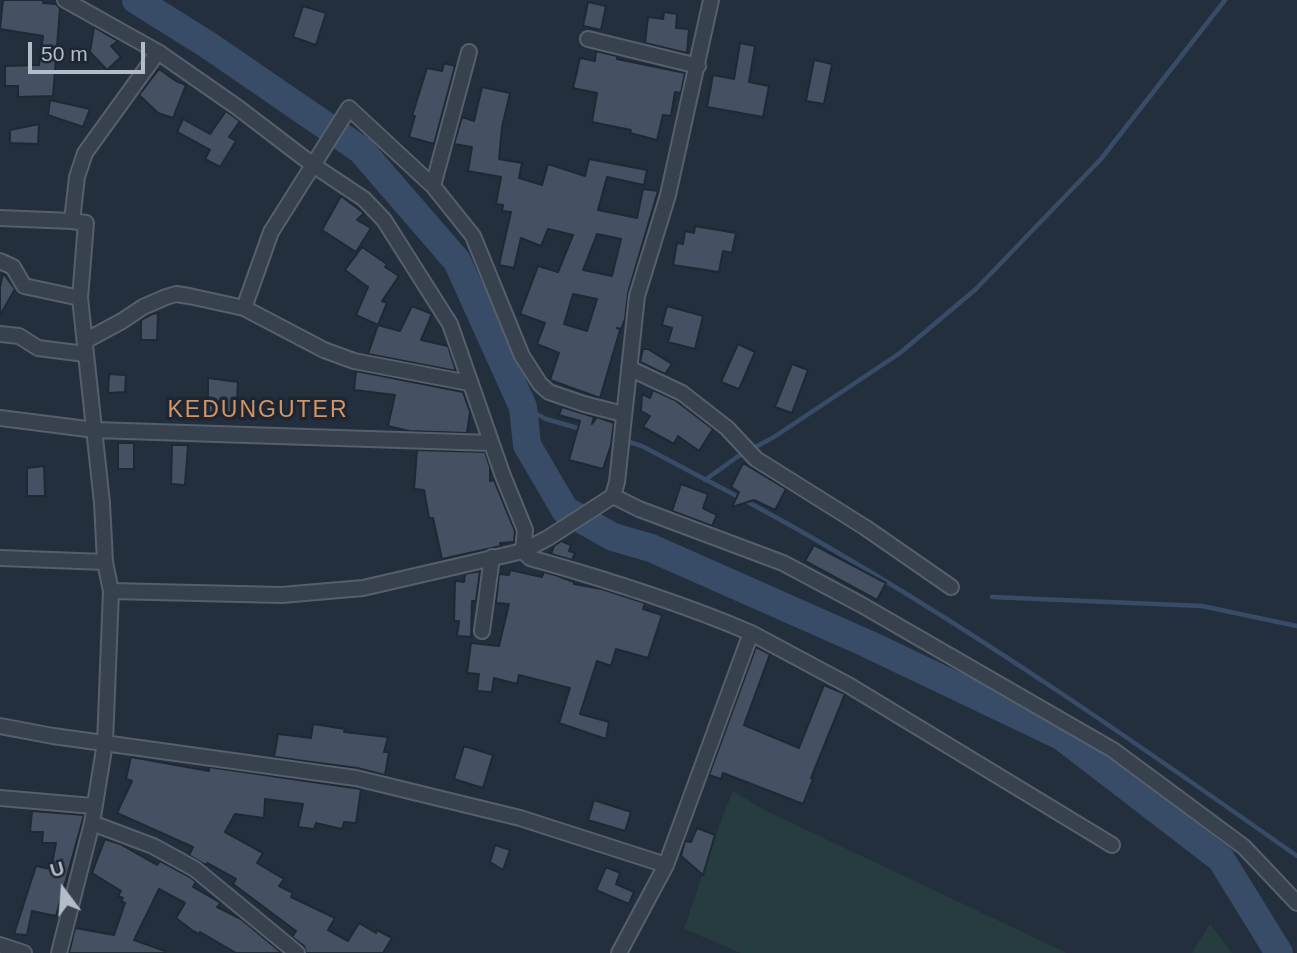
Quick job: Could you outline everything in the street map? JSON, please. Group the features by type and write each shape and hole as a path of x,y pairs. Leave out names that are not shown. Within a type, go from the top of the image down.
{"street":[{"path":"65,0 158,52 315,162 364,199 384,220 450,324 469,383 525,530 523,551"},
{"path":"111,591 282,595 363,587 523,551 548,538 611,494 623,421 637,296 668,195 711,0"},
{"path":"588,38 698,66"},
{"path":"72,221 76,177 85,153 158,52"},
{"path":"433,186 469,52"},
{"path":"244,308 271,232 349,108 433,186 473,236 522,356 540,384 549,391 623,421"},
{"path":"0,218 86,223 80,298 95,430 105,562 111,591 105,743 92,823 59,953"},
{"path":"0,261 13,267 23,286 80,298"},
{"path":"0,334 19,337 38,348 85,347 143,307 176,294 244,308 324,350 354,361 469,383"},
{"path":"629,368 682,393 727,428 756,459 866,528 951,587"},
{"path":"0,418 95,430 491,443"},
{"path":"611,494 639,509 783,563 860,604 1113,750 1244,847 1297,902"},
{"path":"523,551 530,558 649,593 751,633 850,686 1112,845"},
{"path":"482,631 492,557"},
{"path":"0,558 105,562"},
{"path":"619,953 666,865 751,633"},
{"path":"0,726 356,778 520,818 666,865"},
{"path":"0,798 93,806"},
{"path":"92,823 153,846 195,869 298,953"},
{"path":"0,944 24,953"}],"green space":[{"path":"733,791 764,810 1067,953 741,953 684,929"},
{"path":"1210,924 1232,953 1192,953"}],"building":[{"path":"3,0 44,0 43,3 56,4 60,8 53,96 18,97 18,86 5,86 5,66 39,65 43,36 0,29"},
{"path":"588,2 606,6 601,30 583,26"},
{"path":"303,6 326,13 316,45 293,37"},
{"path":"664,12 677,14 676,28 689,29 687,53 645,43 648,17 663,19"},
{"path":"94,27 118,41 111,46 121,57 107,70 90,52"},
{"path":"740,43 755,46 749,82 769,86 763,117 707,107 713,75 734,79"},
{"path":"596,51 617,56 617,59 685,73 681,93 675,92 671,116 663,115 657,140 630,133 631,130 592,122 597,93 573,88 580,58 595,61"},
{"path":"814,60 832,64 824,104 806,101"},
{"path":"444,63 455,66 434,144 409,137 415,116 412,116 427,68 442,71"},
{"path":"159,69 186,85 173,118 158,113 139,95"},
{"path":"482,87 510,93 502,127 499,159 522,163 519,178 542,185 548,164 585,176 589,159 647,170 644,185 607,177 598,210 637,218 643,189 658,191 628,293 625,319 621,329 617,328 620,330 600,398 550,380 559,353 537,344 545,323 520,314 538,266 558,272 573,235 548,229 541,246 521,238 514,268 499,265 511,212 502,211 503,205 496,204 501,177 468,171 472,147 454,144 462,117 474,121","holes":["597,234 621,239 612,276 583,270","573,294 597,299 587,331 564,324"]},
{"path":"50,100 90,109 83,127 48,115"},
{"path":"226,111 240,121 229,137 236,141 220,167 205,159 210,150 177,132 183,119 210,134"},
{"path":"39,124 38,144 10,143 10,130"},
{"path":"341,196 364,213 357,220 371,228 356,252 322,230"},
{"path":"695,226 736,233 732,253 723,251 719,272 673,265 677,243 683,244 685,231 694,233"},
{"path":"362,247 399,276 382,301 387,303 378,325 356,315 368,287 345,270"},
{"path":"3,273 15,289 0,315 0,287"},
{"path":"412,306 432,314 421,340 448,346 456,371 368,354 378,325 400,331"},
{"path":"667,306 703,316 695,349 668,342 672,328 662,325"},
{"path":"158,313 157,340 141,340 141,320"},
{"path":"738,344 755,352 739,389 721,382"},
{"path":"643,349 648,349 672,364 665,374 640,362"},
{"path":"792,364 808,370 792,413 775,407"},
{"path":"356,371 463,392 470,412 467,433 409,431 388,426 395,395 354,390"},
{"path":"109,374 126,375 125,392 108,393"},
{"path":"208,378 238,382 236,418 208,414"},
{"path":"653,390 675,400 713,429 699,451 678,436 674,444 643,427 650,416 641,411 642,394 650,398"},
{"path":"562,407 594,417 592,424 597,417 614,423 611,445 603,469 569,460 580,421 559,415"},
{"path":"118,443 134,443 134,469 118,469"},
{"path":"172,445 188,445 185,485 171,484"},
{"path":"417,450 485,452 490,467 490,481 494,480 515,531 514,542 500,543 501,546 442,559 433,518 429,518 424,490 414,489"},
{"path":"743,463 786,489 775,510 754,500 732,507 739,492 731,487"},
{"path":"44,466 45,496 27,496 27,468"},
{"path":"681,484 708,494 703,508 717,515 712,526 672,511"},
{"path":"561,541 571,545 569,551 575,553 572,560 551,554 554,546"},
{"path":"814,545 886,583 877,600 805,561"},
{"path":"510,570 542,577 544,572 555,575 574,584 602,589 645,603 643,609 662,615 648,658 616,649 611,666 597,661 580,714 609,722 606,739 559,723 570,688 519,675 517,684 494,678 492,692 477,691 479,674 467,673 471,643 499,646 509,604 496,603 499,574 509,575"},
{"path":"480,571 476,601 472,601 471,637 457,636 459,621 454,621 455,581 464,582 465,574"},
{"path":"756,647 770,654 744,725 799,748 824,685 845,694 803,804 723,773 721,779 709,775"},
{"path":"313,724 345,729 344,732 388,737 384,752 389,752 385,775 357,768 274,757 278,734 311,738"},
{"path":"464,746 493,755 483,788 454,779"},
{"path":"131,757 209,771 209,767 361,789 356,823 344,822 342,829 316,823 314,829 298,827 303,804 265,799 264,818 235,814 225,832 263,853 257,863 284,879 279,886 293,893 291,897 335,918 328,930 348,941 359,923 392,938 383,953 306,953 304,946 292,937 296,931 233,884 236,879 189,855 193,847 117,813 132,781 126,779"},
{"path":"594,800 631,812 625,831 588,820"},
{"path":"32,811 84,815 56,916 32,911 27,935 14,934 36,866 51,869 56,843 42,843 43,832 30,832"},
{"path":"697,828 715,835 703,875 681,856 685,841 691,842"},
{"path":"105,839 120,844 157,865 160,861 190,877 196,882 193,887 221,903 217,907 241,919 282,953 236,953 200,932 199,934 193,931 176,918 185,903 159,889 134,940 165,953 69,953 75,928 114,935 125,903 121,901 123,898 118,896 121,891 92,873"},
{"path":"495,845 510,850 503,870 490,862"},
{"path":"606,867 620,873 616,884 634,892 629,904 596,890"}],"waterway":[{"path":"136,0 208,45 361,150 457,261 523,407 527,445 565,510 613,537 651,548 868,644 1061,736 1221,859 1279,953"},
{"path":"705,480 900,353 976,289 1101,159 1225,0"},
{"path":"523,407 546,419 581,429"},
{"path":"623,440 642,446 756,506 884,580 1063,695 1297,856"},
{"path":"992,597 1202,606 1297,626"}],"district":[{"name":"KEDUNGUTER","path":"258,411"}]}
